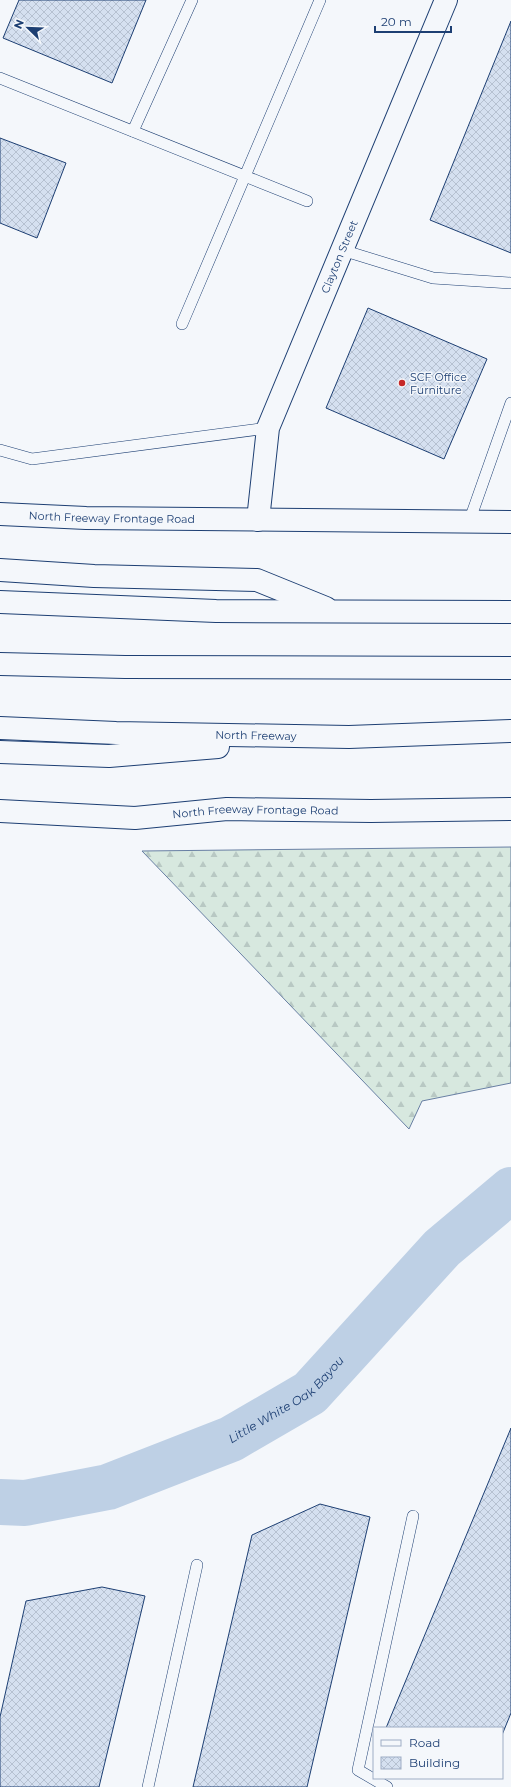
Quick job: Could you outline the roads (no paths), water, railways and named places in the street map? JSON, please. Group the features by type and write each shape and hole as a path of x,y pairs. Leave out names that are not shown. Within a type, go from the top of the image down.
{"main road":[{"name":"Clayton Street","path":"258,520 268,428 446,0"},
{"name":"North Freeway Frontage Road","path":"0,514 86,518 511,522"},
{"path":"0,570 94,576 257,580 336,612"},
{"path":"0,602 216,611 511,612"},
{"path":"0,664 125,667 511,668"},
{"name":"North Freeway","path":"0,728 116,733 349,737 511,731"},
{"path":"0,752 109,756 349,737"},
{"name":"North Freeway Frontage Road","path":"0,811 135,818 227,809 371,811 511,809"}],"lane":[{"path":"132,131 192,0"},
{"path":"182,324 246,177 320,0"},
{"path":"0,78 307,201"},
{"path":"342,250 433,278 511,283"},
{"path":"469,522 511,404"},
{"path":"0,450 32,459 268,428"},
{"path":"373,1779 358,1770 413,1516"},
{"path":"148,1787 197,1565"},
{"path":"373,1779 387,1787"}],"waterway":[{"name":"Little White Oak Bayou","path":"0,1502 25,1503 108,1487 231,1439 310,1393 442,1248 511,1190"}],"place":[{"name":"SCF Office Furniture","path":"402,383"}]}
